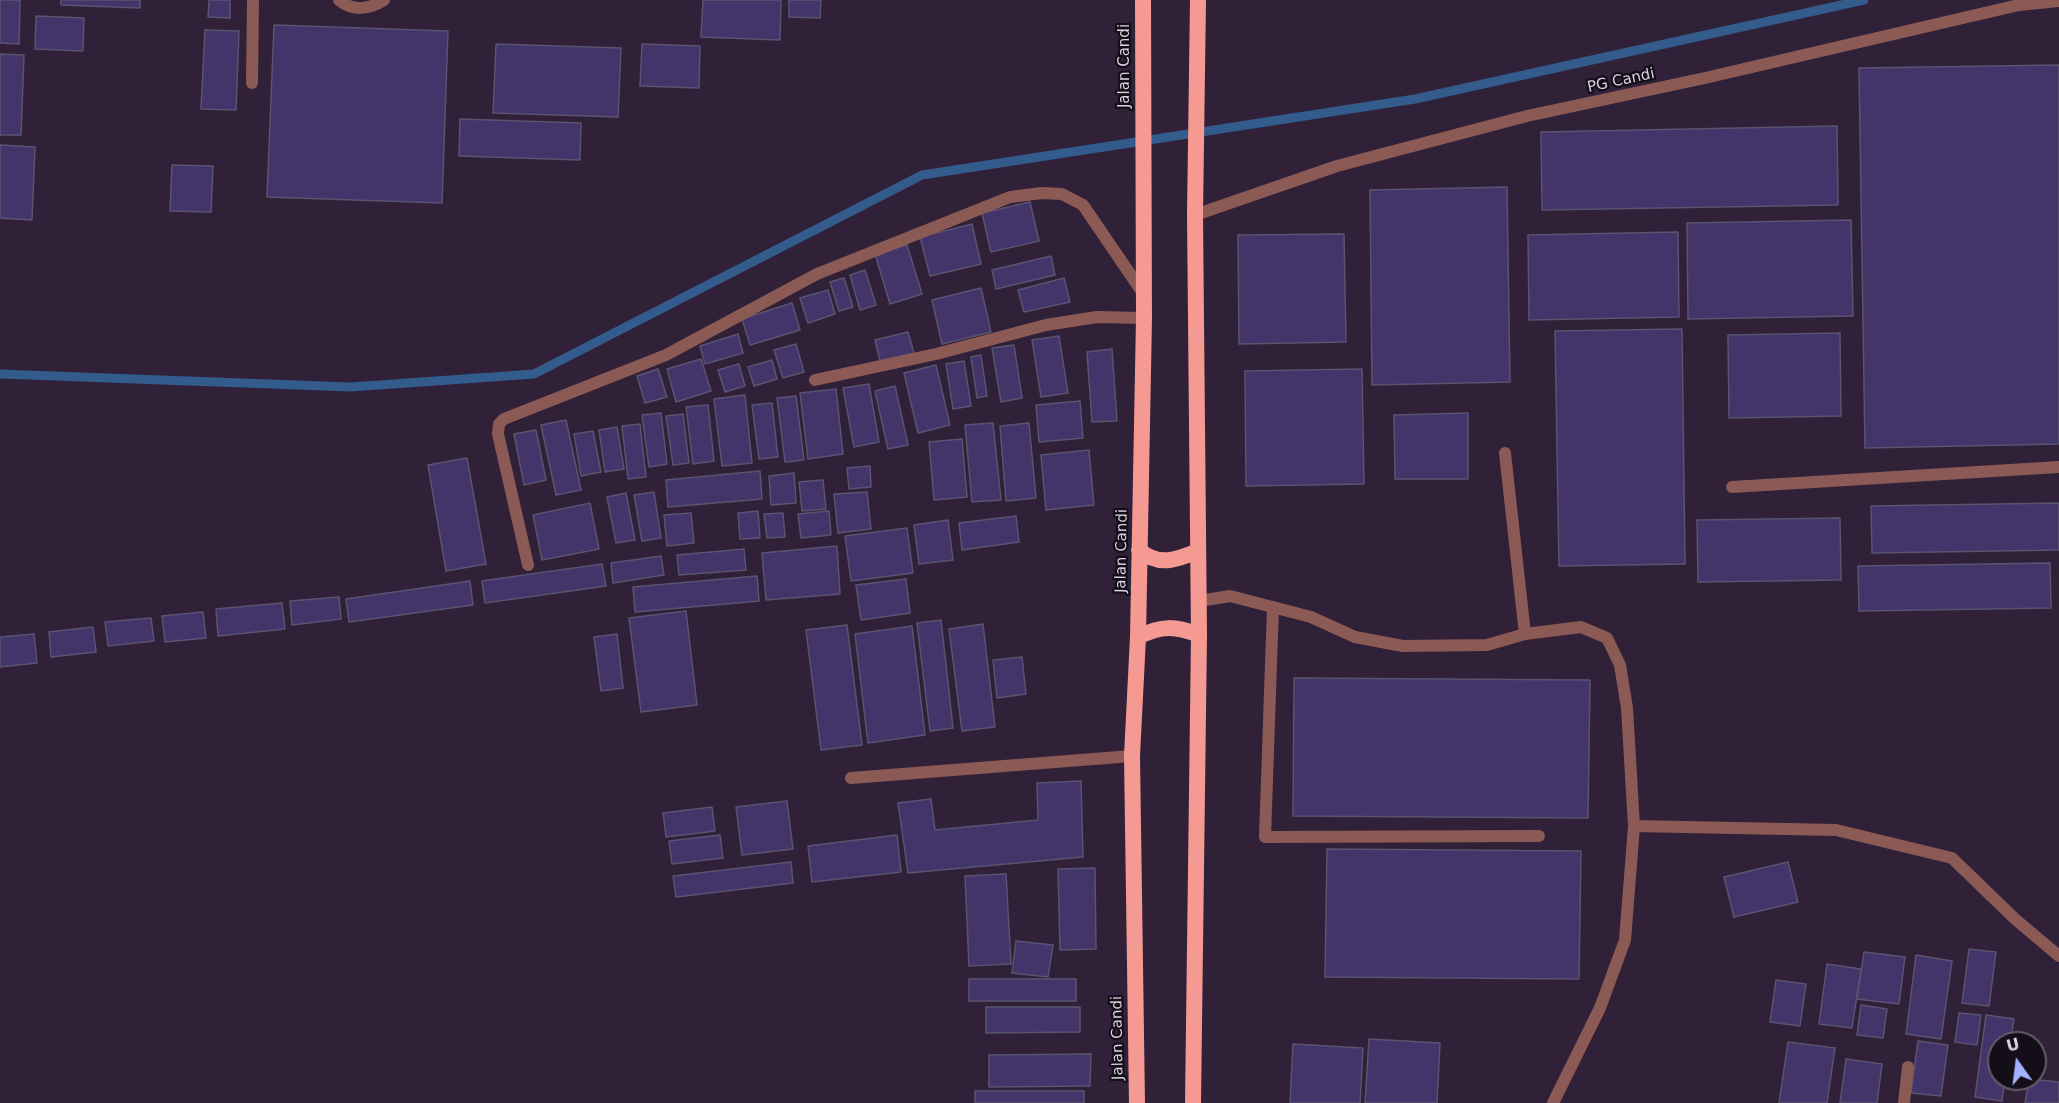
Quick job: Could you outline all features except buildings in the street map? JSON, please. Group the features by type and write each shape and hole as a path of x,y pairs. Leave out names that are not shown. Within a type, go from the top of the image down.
{"highway":[{"name":"Jalan Candi","path":"1137,1103 1132,756 1138,637 1144,318 1143,0"},
{"path":"1193,1103 1199,635 1195,215 1198,0"},
{"path":"1139,550 1149,558 1160,561 1178,559 1198,551"},
{"path":"1138,637 1153,629 1167,627 1181,628 1199,635"}],"street":[{"path":"252,83 253,0"},
{"path":"339,0 343,4 356,8 370,8 384,0"},
{"name":"PG Candi","path":"1195,215 1337,166 1527,116 1705,78 2019,5 2059,1"},
{"path":"528,565 498,434 499,424 504,419 666,355 817,274 1010,197 1052,193 1062,194 1083,205 1143,293"},
{"path":"814,380 936,354 1046,325 1097,317 1144,318"},
{"path":"1505,453 1525,634"},
{"path":"1732,487 2059,467"},
{"path":"1199,601 1230,596 1311,617 1355,637 1403,646 1487,645 1525,634 1581,627 1606,638 1620,665 1628,708 1634,826 1625,940 1600,1008 1553,1103"},
{"path":"1274,607 1265,837 1539,836"},
{"path":"851,778 1132,756"},
{"path":"1634,826 1836,830 1952,858 2015,919 2059,956"},
{"path":"1904,1103 1908,1067"}],"waterway":[{"path":"0,374 351,387 534,374 922,175 1415,99 1864,0"}]}
